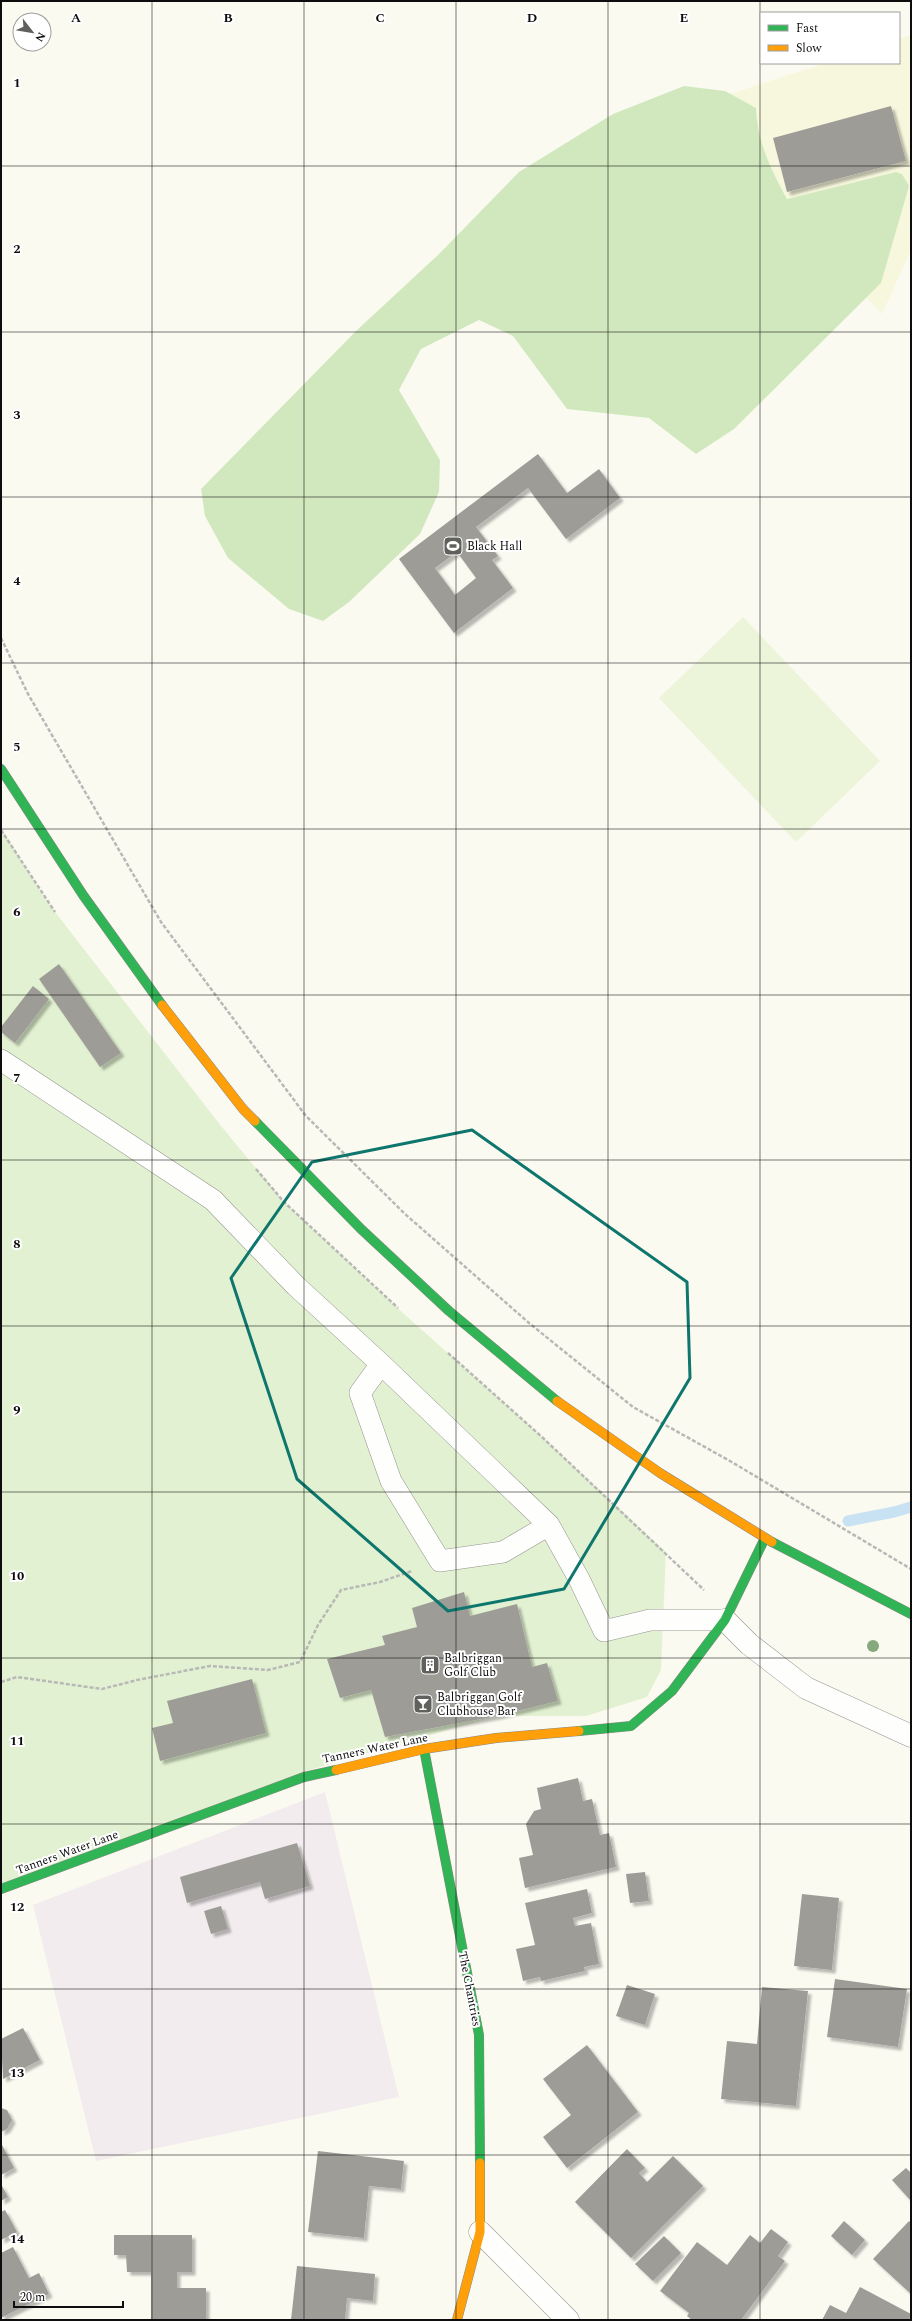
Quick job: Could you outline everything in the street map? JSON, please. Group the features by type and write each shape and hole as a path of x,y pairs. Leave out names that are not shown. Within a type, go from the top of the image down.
{"street":[{"path":"1,769 83,895 174,1022 243,1110 361,1229 449,1311 562,1405 660,1473 765,1538 911,1614"},
{"name":"Tanners Water Lane","path":"1,1889 304,1777 424,1749 496,1738 631,1726 672,1690 725,1620 765,1538"},
{"path":"725,1620 749,1644 806,1688 911,1736"},
{"name":"The Chantries","path":"424,1749 479,2035 480,2232 457,2320"},
{"path":"480,2232 568,2320"}],"lane":[{"path":"1,1060 213,1200 296,1286 381,1364 549,1525 579,1579 604,1631 650,1620 725,1620"},
{"path":"381,1364 360,1393 391,1481 440,1561 503,1552 549,1525"}],"path":[{"path":"1,638 28,694 161,922 306,1116 405,1214 530,1323 633,1407 730,1461 911,1569"},
{"path":"1,1682 17,1677 102,1689 137,1680 210,1666 268,1670 300,1662 318,1625 341,1590 380,1582 440,1561"}],"highlighted area":[{"path":"472,1130 687,1282 690,1378 564,1589 448,1611 297,1479 231,1278 312,1162"}],"shaded area":[{"path":"325,1792 399,2097 96,2161 33,1905"}],"green space":[{"path":"911,35 911,250 882,314 684,109 823,64 900,64 900,39"},
{"path":"684,86 725,91 756,108 762,144 787,199 896,172 902,174 909,186 881,283 734,429 696,454 649,418 567,409 513,336 479,320 421,349 399,390 440,460 439,492 420,534 349,602 323,621 289,609 228,558 205,516 201,489 356,331 439,254 519,172 613,114"},
{"path":"743,617 880,761 796,842 659,698"},
{"name":"Balbriggan Golf Club","path":"1,828 45,899 221,1126 284,1202 394,1305 543,1438 666,1552 661,1670 647,1697 586,1716 497,1716 306,1771 1,1884"}],"building":[{"path":"891,106 906,161 787,192 773,138"},
{"name":"Black Hall","path":"538,454 567,493 599,469 620,498 566,539 528,488 476,527 498,556 492,560 513,588 454,633 399,559","holes":["457,552 476,578 455,595 435,568"]},
{"path":"59,964 121,1053 100,1067 39,979"},
{"path":"33,986 49,999 15,1043 1,1032 1,1027"},
{"name":"Balbriggan Golf Club","path":"464,1592 470,1616 517,1604 532,1667 547,1663 558,1701 497,1716 385,1737 371,1690 340,1698 327,1659 385,1645 382,1636 417,1627 412,1608"},
{"path":"252,1679 266,1733 160,1761 152,1728 173,1723 167,1701"},
{"path":"578,1778 583,1801 592,1799 600,1835 609,1833 616,1867 525,1888 519,1858 533,1855 526,1824 534,1811 541,1809 537,1788"},
{"path":"297,1843 310,1886 265,1899 260,1882 187,1903 180,1877"},
{"path":"645,1872 649,1901 630,1903 626,1874"},
{"path":"587,1889 592,1913 573,1918 575,1926 591,1923 599,1964 584,1967 585,1971 541,1981 540,1977 523,1981 516,1949 535,1945 525,1903"},
{"path":"802,1894 839,1898 832,1970 794,1966"},
{"path":"221,1906 228,1929 211,1934 204,1911"},
{"path":"835,1979 907,1989 898,2047 827,2037"},
{"path":"627,1985 655,1994 645,2025 616,2016"},
{"path":"762,1987 808,1991 796,2106 721,2099 727,2041 757,2044"},
{"path":"23,2028 40,2060 3,2079 1,2039"},
{"path":"587,2045 638,2112 567,2168 543,2137 571,2115 543,2079"},
{"path":"1,2108 7,2110 12,2120 7,2129 1,2132"},
{"path":"1,2143 14,2168 1,2175"},
{"path":"627,2149 645,2168 639,2173 647,2182 673,2156 703,2186 631,2258 575,2202"},
{"path":"318,2151 404,2161 401,2189 369,2186 364,2238 308,2232"},
{"path":"906,2168 911,2173 911,2201 892,2180"},
{"path":"1,2184 8,2197 1,2201"},
{"path":"5,2210 17,2232 1,2240 1,2212"},
{"path":"844,2221 865,2240 852,2255 831,2236"},
{"path":"909,2221 911,2223 911,2294 873,2259"},
{"path":"771,2229 788,2242 778,2256 785,2261 741,2320 692,2320 687,2316 689,2313 660,2291 697,2242 727,2265 750,2235 760,2243"},
{"path":"114,2235 192,2235 192,2272 177,2272 177,2288 206,2288 206,2320 151,2320 151,2272 127,2272 126,2255 114,2255"},
{"path":"664,2236 681,2253 653,2281 635,2264"},
{"path":"13,2247 29,2278 39,2273 49,2294 1,2318 1,2253"},
{"path":"297,2266 375,2274 373,2301 347,2298 345,2320 291,2320"},
{"path":"860,2287 911,2314 909,2320 822,2320 830,2305 846,2313"}],"waterway":[{"path":"848,1521 911,1507"}],"traffic: fast":[{"path":"1,769 83,895 162,1005"},
{"path":"255,1121 361,1229 449,1311 557,1401"},
{"path":"579,1731 631,1726 672,1691 725,1620 765,1538"},
{"path":"772,1542 911,1614"},
{"path":"424,1749 479,2035 480,2163"},
{"path":"1,1889 304,1777 336,1770"}],"traffic: slow":[{"path":"162,1005 243,1109 255,1121"},
{"path":"557,1401 660,1473 772,1542"},
{"path":"336,1770 424,1749 496,1738 579,1731"},
{"path":"457,2320 480,2232 480,2163"}],"place":[{"name":"Black Hall","path":"453,546"},
{"name":"Balbriggan Golf Club","path":"430,1665"},
{"name":"Balbriggan Golf Clubhouse Bar","path":"423,1704"}]}
